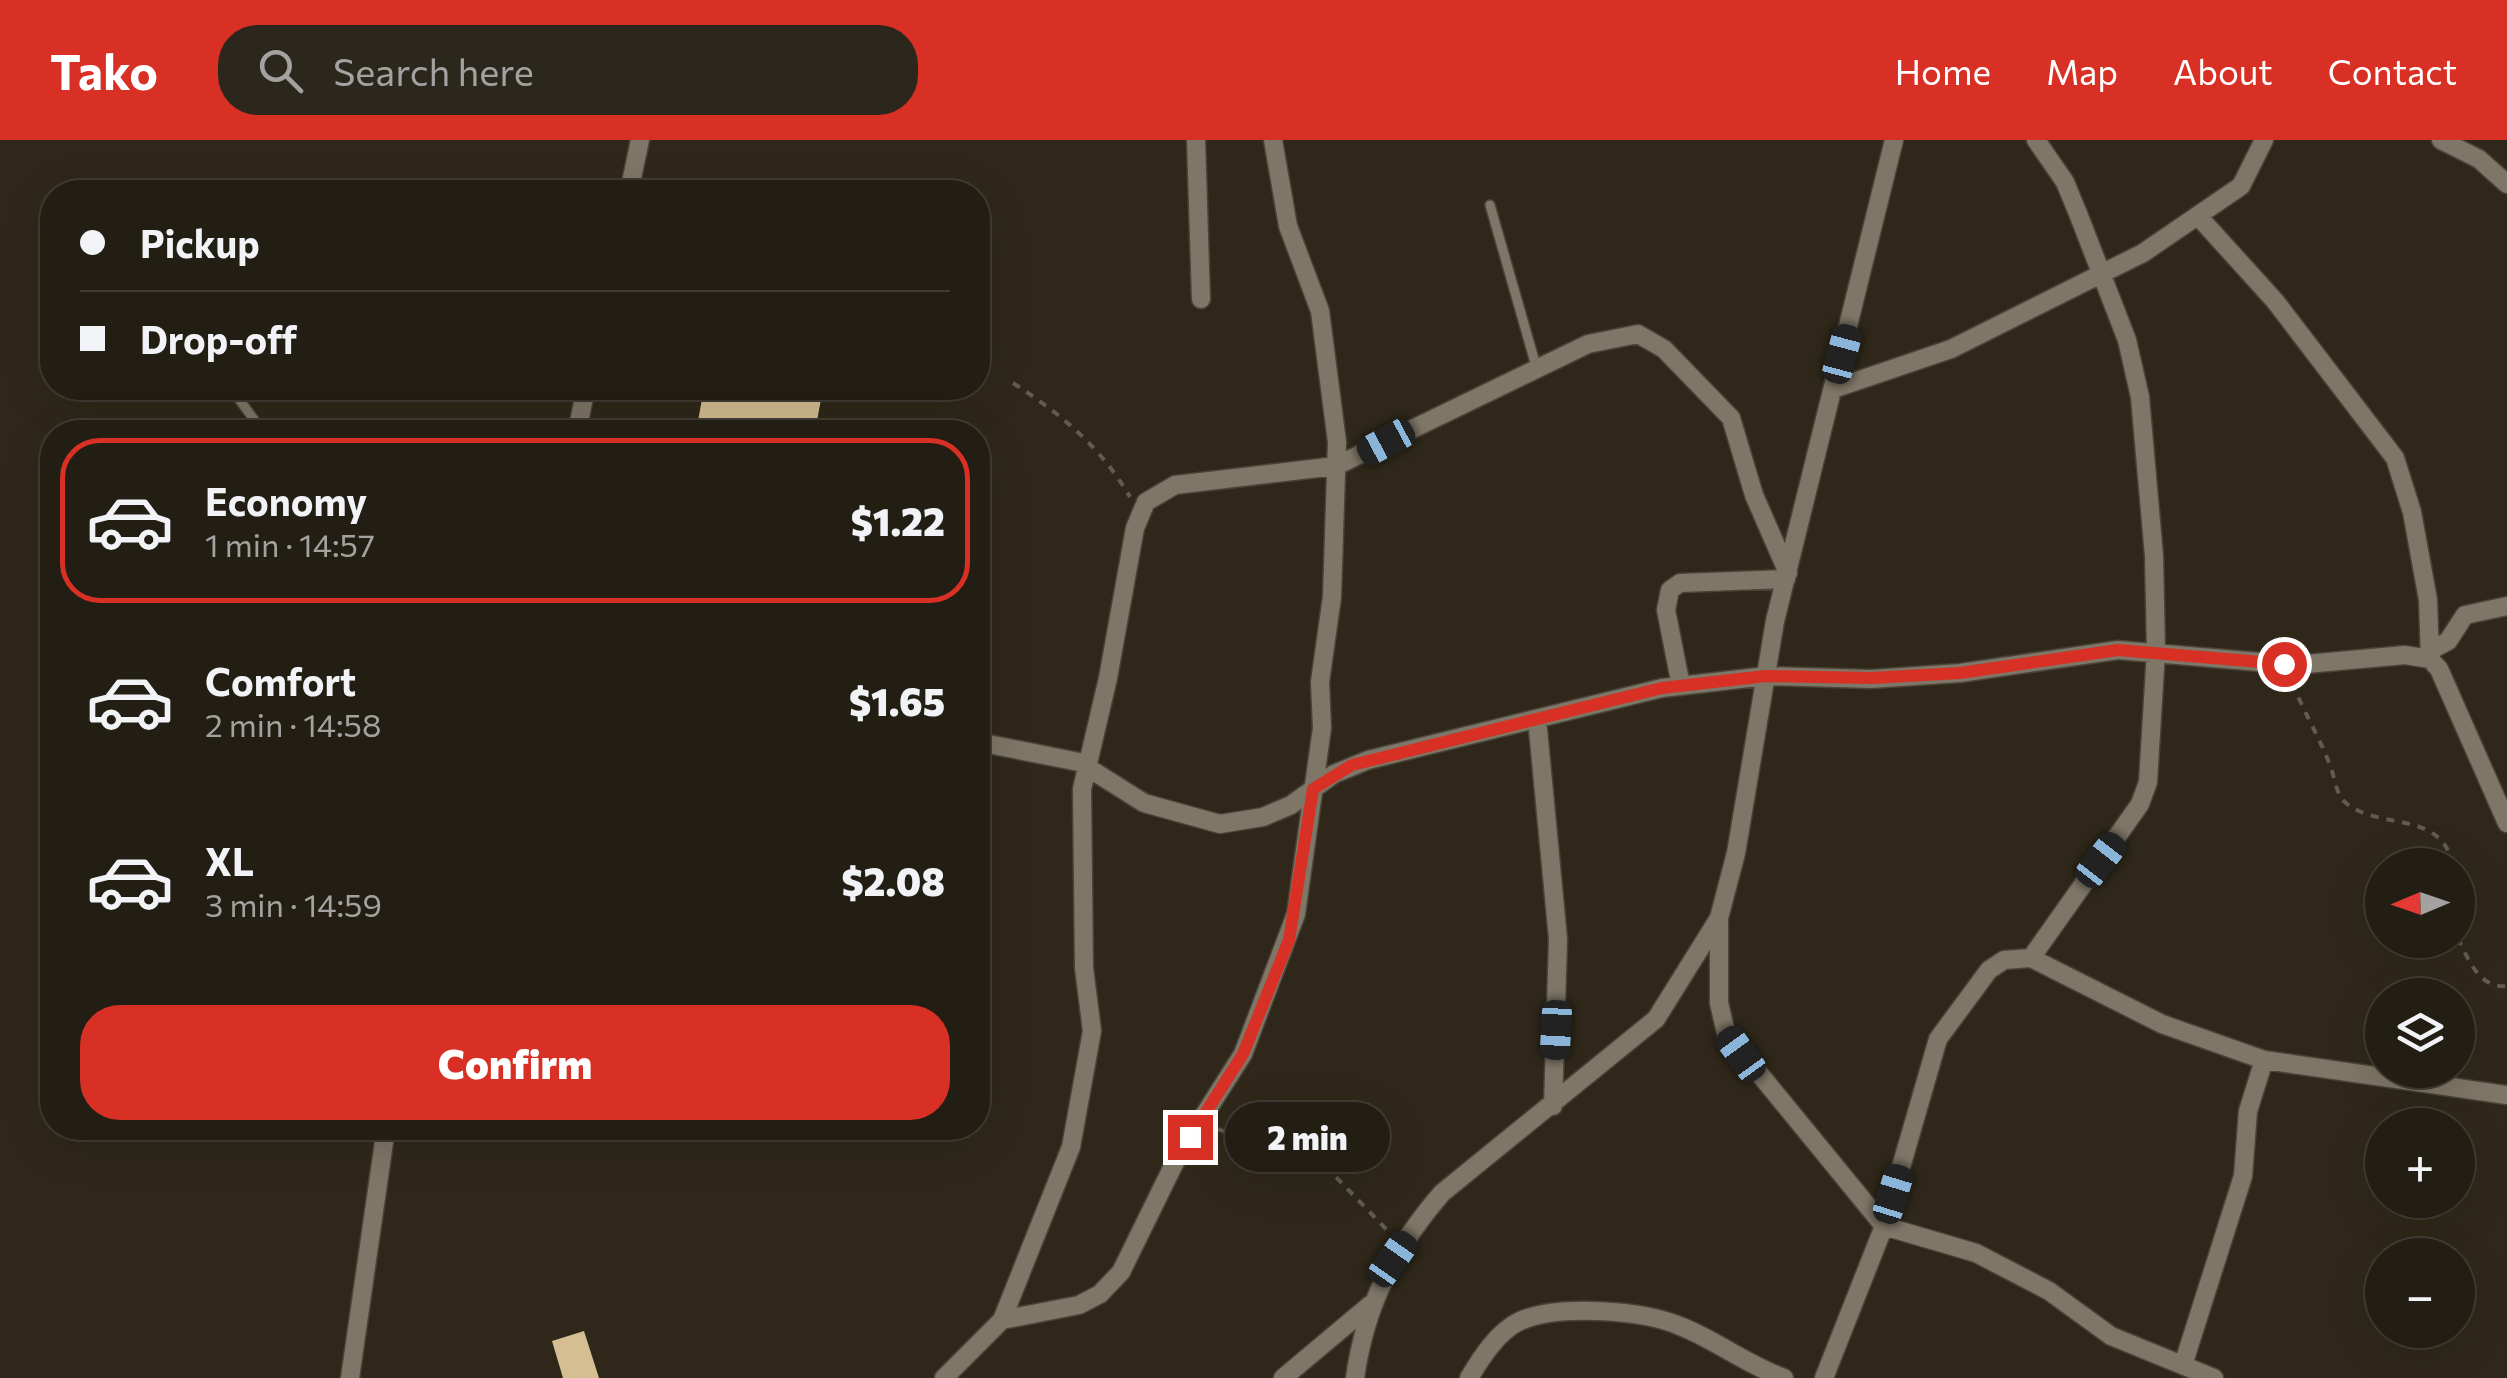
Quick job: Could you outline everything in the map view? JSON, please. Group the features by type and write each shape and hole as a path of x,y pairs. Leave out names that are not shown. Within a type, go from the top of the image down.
{"street":[{"path":"632,180 640,140"},
{"path":"1196,140 1201,299"},
{"path":"1002,1320 1048,1314 1100,1294 1121,1272 1202,1117 1243,1054 1289,940 1322,728 1321,658 1332,598 1336,424 1322,320 1288,226 1272,140"},
{"path":"1894,140 1787,576 1736,852 1719,918 1719,1004 1726,1032 1884,1226 1976,1253 2065,1301 2111,1336 2184,1362 2214,1378"},
{"path":"2030,958 2140,804 2148,782 2156,651 2151,519 2138,382 2127,340 2065,182 2036,140"},
{"path":"1833,389 1951,350 2100,277 2241,186 2264,140"},
{"path":"2441,140 2479,160 2507,184"},
{"path":"2198,216 2285,314 2396,458 2412,512 2428,600 2431,654 2452,692 2507,823"},
{"path":"944,1378 1002,1320 1065,1169 1092,1030 1084,937 1082,798 1086,766 1108,678 1138,515 1156,493 1175,485 1336,466 1536,366 1621,334 1638,334 1664,349 1731,418 1754,495 1787,576"},
{"path":"1680,686 1666,610 1670,590 1693,582 1787,576"},
{"path":"990,745 1086,766 1144,803 1220,824 1263,817 1368,760 1680,686 1766,676 1871,678 1960,673 2118,650 2284,664 2431,654 2448,641 2465,615 2507,606"},
{"path":"1536,719 1558,939 1552,1106"},
{"path":"1355,1378 1370,1306 1404,1242 1442,1193 1656,1019 1719,918"},
{"path":"1824,1378 1884,1226 1938,1039 1996,964 2030,958 2162,1024 2264,1060 2507,1095"},
{"path":"2184,1362 2243,1176 2250,1101 2264,1060"},
{"path":"350,1378 384,1140"},
{"path":"1283,1378 1370,1306"},
{"path":"1469,1378 1503,1334 1519,1322 1550,1313 1618,1313 1676,1324 1784,1378"}],"lane":[{"path":"1490,205 1536,366"}],"path":[{"path":"1013,383 1067,420 1097,449 1138,515"},
{"path":"2284,664 2319,737 2340,796 2356,810 2435,834 2447,848"},
{"path":"2469,958 2488,984 2507,986"},
{"path":"1202,1117 1254,1146 1332,1174 1385,1229 1404,1242"}],"building":[{"path":"702,400 821,400 817,420 698,420"},
{"path":"584,1331 599,1378 563,1378 552,1341"}],"route":[{"path":"1190,1137 1243,1054 1289,940 1313,789 1352,765 1662,688 1712,681 1766,676 1871,678 1960,673 2118,650 2284,664"}]}
